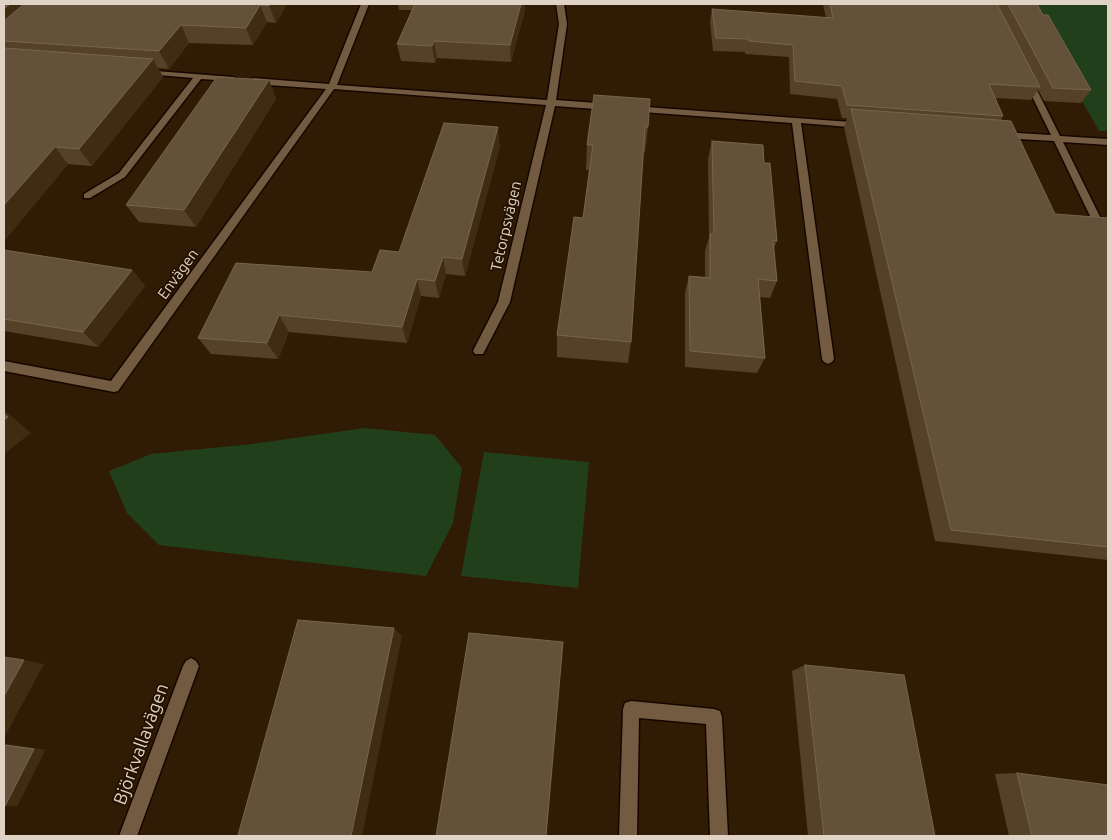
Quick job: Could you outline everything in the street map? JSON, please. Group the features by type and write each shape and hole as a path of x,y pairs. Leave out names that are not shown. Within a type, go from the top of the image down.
{"street":[{"path":"332,87 366,4"},
{"name":"Tetorpsvägen","path":"479,351 504,302 551,103 563,24 560,4"},
{"path":"1023,68 1108,243"},
{"path":"140,72 874,126"},
{"path":"87,196 122,175 199,76"},
{"name":"Envägen","path":"4,366 114,387 332,87"},
{"path":"796,120 828,360"},
{"path":"992,134 1108,142"},
{"name":"Björkvallavägen","path":"128,836 191,666"},
{"path":"628,836 631,710 714,717 719,836"}],"green space":[{"path":"1027,4 1108,4 1108,131 1099,131"},
{"path":"365,428 435,435 462,468 453,523 426,576 159,545 127,513 109,471 151,454 252,444"},
{"path":"484,452 589,462 578,588 461,576"}],"building":[{"path":"24,4 270,4 269,6 260,5 246,28 181,25 159,51 4,41 4,21"},
{"path":"415,4 521,4 510,45 434,41 432,46 397,44"},
{"path":"830,4 997,4 1040,87 989,84 1003,116 847,105 842,86 795,81 793,45 749,41 749,39 716,38 712,9 833,18"},
{"path":"1008,4 1037,4 1043,15 1048,15 1091,90 1053,88"},
{"path":"4,48 153,59 79,149 55,147 4,205"},
{"path":"217,77 269,80 184,210 126,205"},
{"path":"594,95 650,99 648,127 645,127 631,342 557,335 574,217 583,218 593,145 587,145"},
{"path":"851,109 1011,121 1055,214 1108,218 1108,547 951,530"},
{"path":"444,123 498,127 462,259 443,257 435,281 417,279 402,327 279,315 267,343 198,338 236,263 372,272 380,250 399,252"},
{"path":"712,141 763,145 764,163 770,163 777,241 773,240 777,281 758,279 765,358 690,351 689,276 710,278 710,234 714,234"},
{"path":"4,250 132,270 83,332 4,319"},
{"path":"298,620 394,628 351,836 238,835"},
{"path":"469,633 563,642 546,836 436,836"},
{"path":"4,657 24,660 4,696"},
{"path":"805,665 904,675 935,836 824,836"},
{"path":"4,745 34,749 5,806 4,806"},
{"path":"1017,773 1108,785 1108,836 1032,836"}]}
